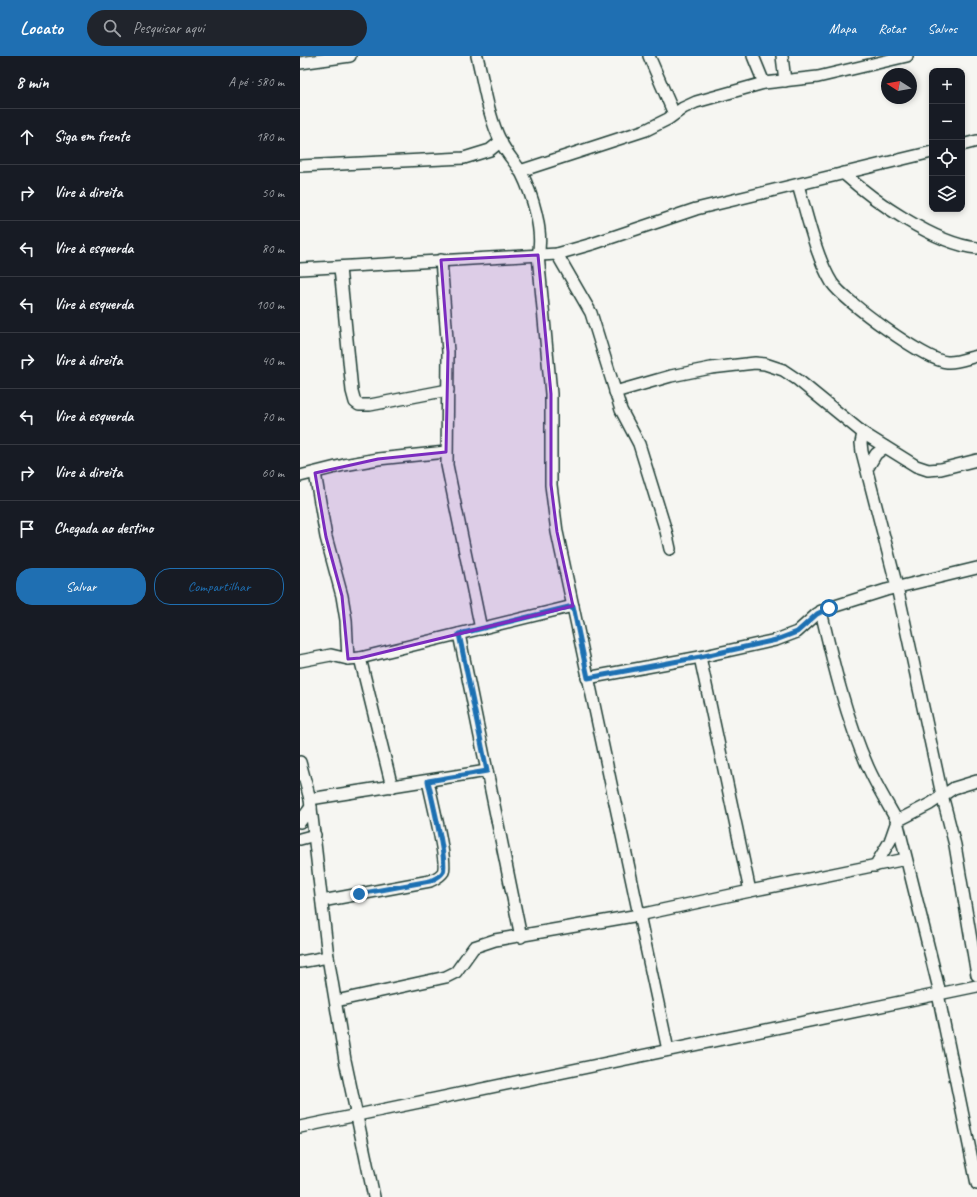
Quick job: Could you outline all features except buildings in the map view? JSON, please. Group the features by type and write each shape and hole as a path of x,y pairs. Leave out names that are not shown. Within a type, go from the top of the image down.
{"street":[{"path":"300,63 327,57 350,56"},
{"path":"477,56 501,142 520,172 540,231 538,255 551,394 551,485 556,532 668,1050"},
{"path":"650,56 674,114"},
{"path":"753,56 764,83"},
{"path":"782,56 785,81"},
{"path":"520,172 646,130 696,102 764,83 818,77 907,56"},
{"path":"965,144 977,141"},
{"path":"300,166 464,158 490,150 501,142"},
{"path":"300,269 340,268 441,260 557,254 592,244 696,209 798,185 843,172 929,153"},
{"path":"843,172 874,198 914,224 958,246 977,248"},
{"path":"798,185 816,244 832,283 842,294 884,327 932,358 947,362 977,356"},
{"path":"557,254 591,313 621,410 639,444 666,531 670,550"},
{"path":"441,260 448,352 447,465 481,629"},
{"path":"340,268 352,391 355,402 359,405 370,404 448,390"},
{"path":"615,392 684,374 748,364 765,364 783,370 798,380 863,433 916,466 928,470 941,469 977,460"},
{"path":"863,433 861,443 897,587 942,795 955,846 977,975"},
{"path":"867,469 876,454 885,447"},
{"path":"300,476 344,464 378,458 446,452"},
{"path":"315,473 326,537 342,596 346,620 348,659"},
{"path":"588,678 700,657 776,640 797,632 821,611 897,587 977,568"},
{"path":"300,661 330,655 348,659 360,658 573,606"},
{"path":"821,611 830,648 854,729 868,767 897,821 939,994 976,1178"},
{"path":"459,634 521,937"},
{"path":"700,657 750,890"},
{"path":"360,658 392,787"},
{"path":"300,762 310,803 315,835 328,957 356,1115 374,1197"},
{"path":"310,803 487,771"},
{"path":"322,900 430,881 440,876 443,871 443,854 428,781"},
{"path":"875,866 890,841 897,821 930,804 954,788 977,781"},
{"path":"300,822 310,803"},
{"path":"300,839 315,835"},
{"path":"336,1000 446,977 456,972 474,947 495,940 521,937 640,915 750,890 906,859"},
{"path":"300,962 328,957"},
{"path":"300,1127 977,986"}],"highlighted area":[{"path":"538,255 551,394 551,485 557,532 573,606 360,658 348,659 342,596 326,537 315,473 378,459 446,452 448,352 441,260"}],"route":[{"path":"359,894 430,881 440,876 443,871 443,854 428,781 487,771 459,634 573,606 588,678 700,657 776,640 797,632 821,611 829,608"}]}
